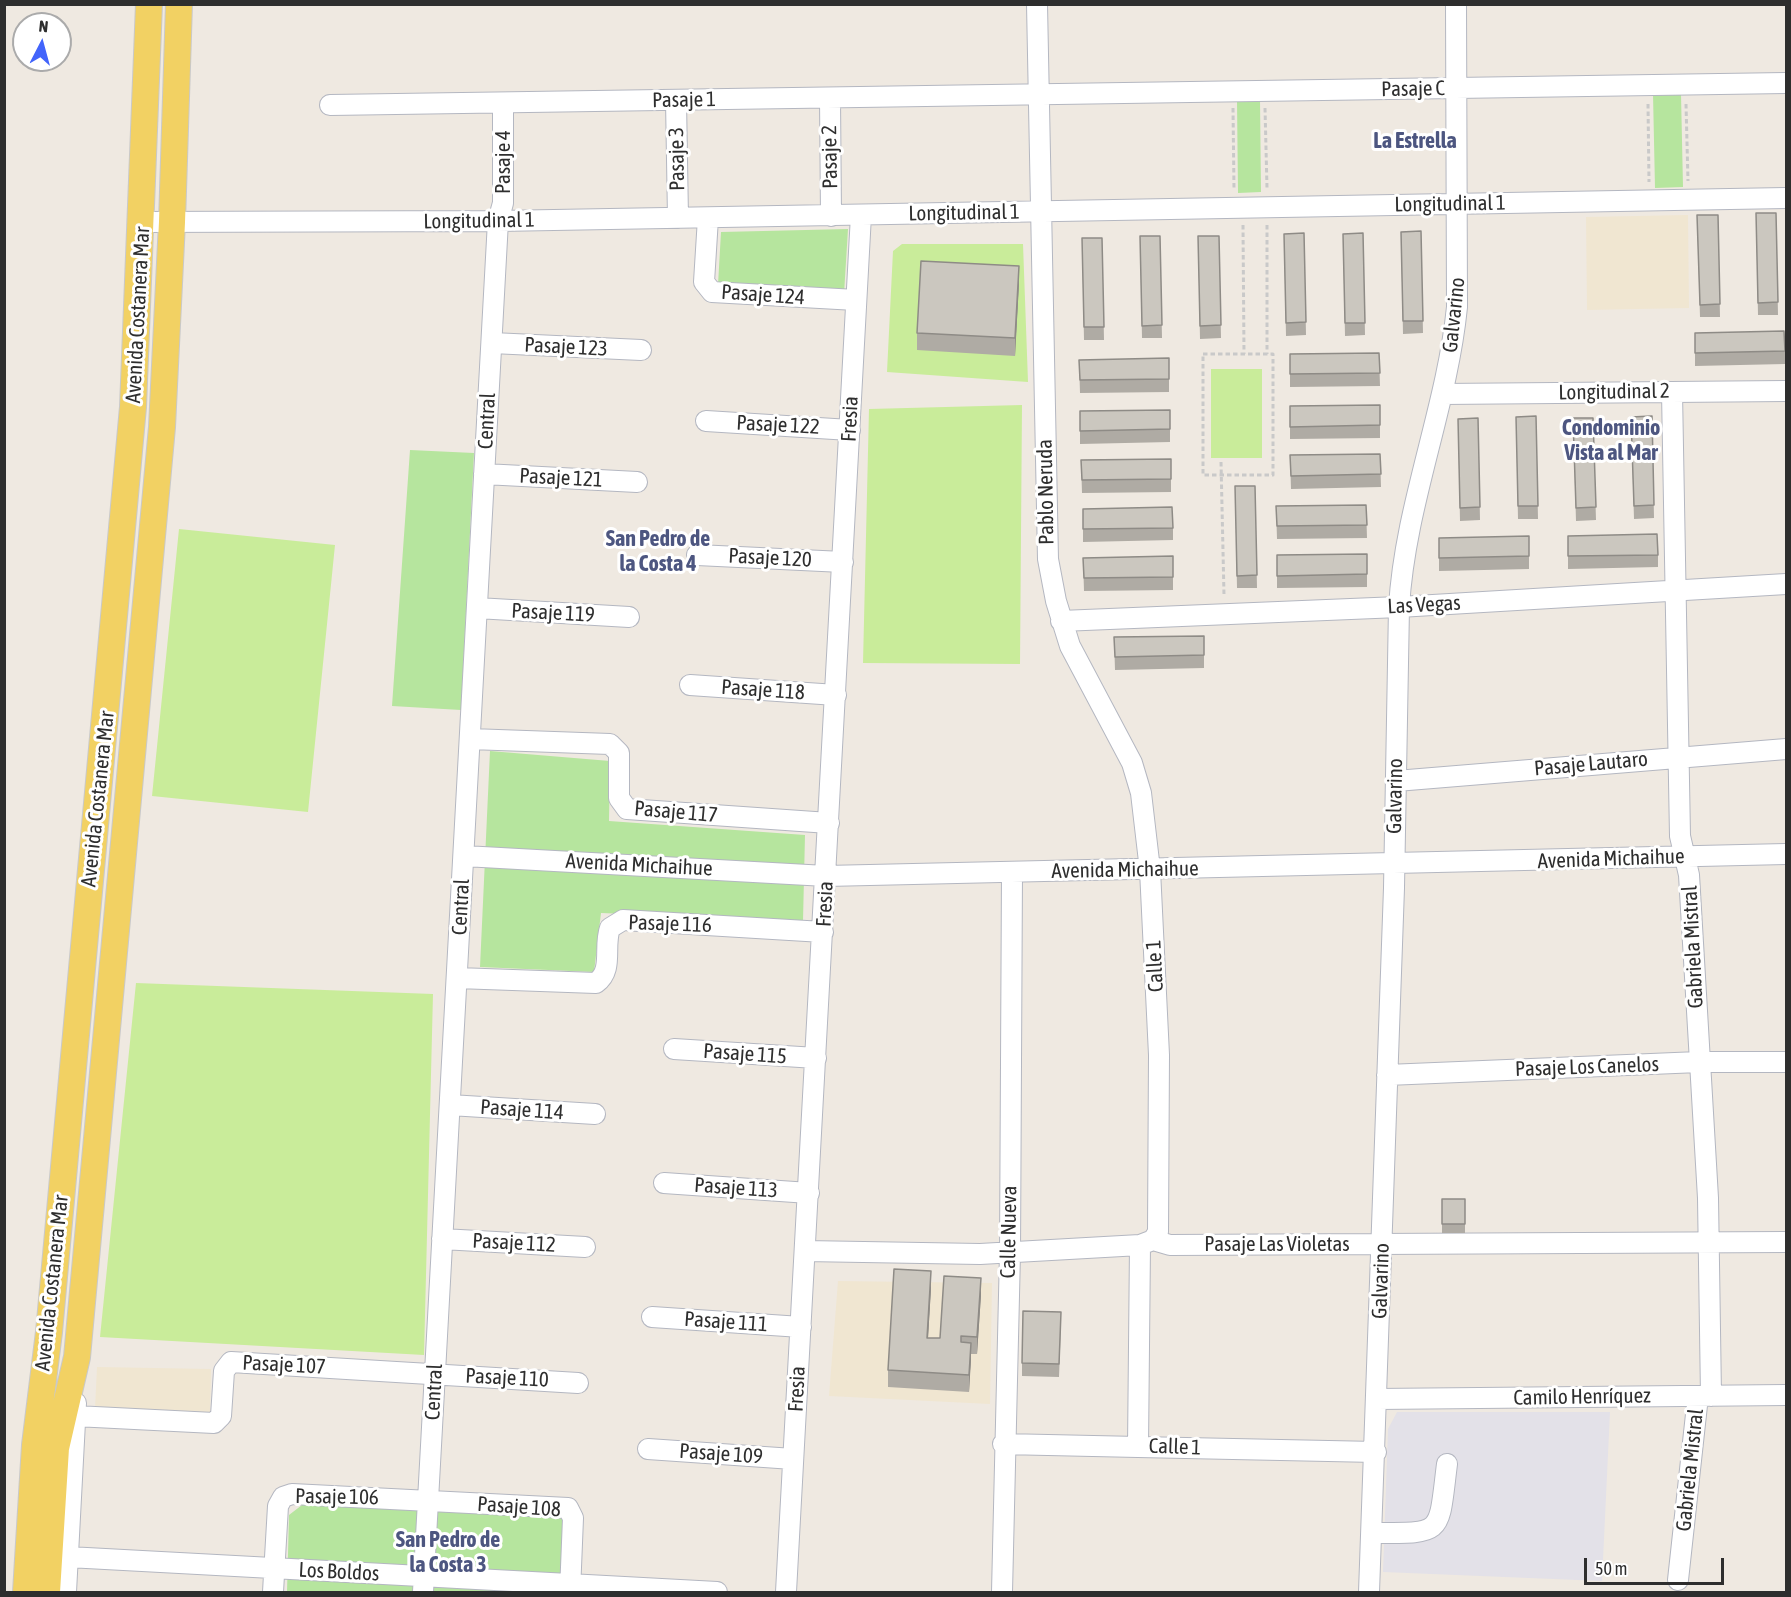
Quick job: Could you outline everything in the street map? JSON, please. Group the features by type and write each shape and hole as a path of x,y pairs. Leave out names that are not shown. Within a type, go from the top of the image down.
{"main road":[{"name":"Avenida Costanera Mar","path":"26,1593 35,1445 49,1332 134,407 148,4"},
{"name":"Avenida Costanera Mar","path":"47,1593 56,1448 77,1357 162,427 179,4"},
{"path":"94,843 124,846"}],"street":[{"name":"Pablo Neruda","path":"1037,4 1048,559 1061,621 1081,670 1137,776 1150,870"},
{"name":"Galvarino","path":"1369,1593 1376,1452 1388,1075 1399,607 1406,551 1442,394 1457,307 1456,4"},
{"name":"Pasaje C","path":"1039,95 1786,82"},
{"name":"Pasaje 1","path":"330,105 1039,95"},
{"name":"Pasaje 2","path":"830,98 831,216"},
{"name":"Pasaje 3","path":"676,100 678,218"},
{"name":"Pasaje 4","path":"498,221 503,203 503,103"},
{"name":"Longitudinal 1","path":"142,222 708,218 1786,198"},
{"name":"Fresia","path":"786,1593 861,215"},
{"name":"Pasaje 124","path":"708,218 704,282 712,292 856,300"},
{"name":"Central","path":"423,1585 498,221"},
{"name":"Pasaje 123","path":"492,343 641,350"},
{"name":"Longitudinal 2","path":"1442,394 1786,391"},
{"name":"Gabriela Mistral","path":"1672,392 1680,836 1689,875 1709,1242 1704,1396 1678,1580"},
{"name":"Pasaje 122","path":"706,421 850,430"},
{"name":"Pasaje 121","path":"484,474 637,482"},
{"name":"Pasaje 120","path":"697,555 843,562"},
{"name":"Las Vegas","path":"1061,621 1399,607 1786,584"},
{"name":"Pasaje 119","path":"477,608 629,617"},
{"name":"Pasaje 118","path":"690,685 836,695"},
{"name":"Pasaje 117","path":"470,739 610,744 619,753 619,798 627,809 829,823"},
{"name":"Pasaje Lautaro","path":"1396,781 1786,749"},
{"name":"Avenida Michaihue","path":"464,856 826,876 1394,865 1786,854"},
{"name":"Calle 1","path":"1150,870 1160,1116 1158,1227 1146,1242 1138,1447 1376,1452"},
{"name":"Calle Nueva","path":"1002,1593 1003,1444 1010,1253 1012,872"},
{"name":"Pasaje 116","path":"457,978 596,983 607,968 610,928 623,920 823,932"},
{"name":"Pasaje 115","path":"674,1049 816,1058"},
{"name":"Pasaje Los Canelos","path":"1388,1075 1699,1062 1786,1062"},
{"name":"Pasaje 114","path":"450,1105 595,1114"},
{"name":"Pasaje 113","path":"664,1183 808,1193"},
{"name":"Pasaje 112","path":"442,1239 585,1247"},
{"name":"Pasaje Las Violetas","path":"805,1251 1010,1253 1146,1242 1170,1245 1786,1242"},
{"name":"Pasaje 111","path":"652,1317 801,1327"},
{"name":"Avenida Costanera Mar","path":"66,1593 77,1357"},
{"name":"Pasaje 107","path":"75,1416 214,1422 221,1416 224,1371 231,1362 435,1374"},
{"name":"Pasaje 110","path":"435,1374 578,1383"},
{"name":"Camilo Henríquez","path":"1377,1400 1786,1395"},
{"path":"1003,1444 1138,1447"},
{"name":"Pasaje 109","path":"648,1449 793,1459"},
{"path":"1372,1533 1421,1533 1434,1527 1441,1513 1447,1464"},
{"name":"Pasaje 106","path":"274,1568 278,1506 287,1495 428,1501"},
{"name":"Pasaje 108","path":"428,1501 568,1509 573,1518 570,1589"},
{"name":"Los Boldos","path":"68,1557 274,1568 423,1585 717,1593"},
{"path":"273,1593 274,1568"}],"path":[{"path":"1685,84 1689,200"},
{"path":"1648,85 1649,201"},
{"path":"1265,91 1267,354"},
{"path":"1233,92 1244,354"},
{"path":"1203,354 1267,354 1273,354 1273,474 1203,475 1203,354"},
{"path":"1221,462 1224,613"}],"shaded area":[{"path":"1688,215 1689,308 1587,310 1586,217"},
{"path":"838,1281 992,1283 990,1404 829,1396"},
{"path":"97,1367 211,1369 210,1415 95,1409"},
{"path":"1397,1412 1610,1412 1602,1581 1383,1572 1388,1429"}],"green space":[{"path":"1653,94 1681,94 1683,187 1655,188"},
{"path":"1260,99 1261,192 1238,193 1237,100"},
{"path":"848,229 844,294 718,285 721,232"},
{"path":"902,244 1023,244 1028,382 887,372 893,251"},
{"path":"1211,369 1262,369 1262,458 1211,458"},
{"path":"1022,405 1020,664 863,663 869,409"},
{"path":"410,450 474,453 461,710 392,706"},
{"path":"179,529 335,545 308,812 152,796"},
{"path":"490,751 610,761 609,821 805,835 803,921 601,913 594,972 480,967"},
{"path":"136,983 433,994 424,1355 100,1337"},
{"path":"302,1505 554,1512 564,1521 561,1592 287,1592 289,1515"}],"building":[{"path":"1756,213 1776,213 1778,302 1758,303"},
{"path":"1697,215 1718,215 1720,304 1700,305"},
{"path":"1421,231 1423,321 1403,321 1401,232"},
{"path":"1304,233 1306,322 1286,323 1284,234"},
{"path":"1363,233 1365,323 1345,323 1343,234"},
{"path":"1140,236 1160,236 1162,325 1142,326"},
{"path":"1198,236 1219,236 1221,325 1200,326"},
{"path":"1082,238 1102,238 1104,327 1084,327"},
{"path":"921,261 1019,266 1015,338 917,333"},
{"path":"1784,331 1785,351 1695,353 1695,333"},
{"path":"1379,353 1380,373 1290,374 1290,354"},
{"path":"1169,358 1169,379 1080,380 1079,360"},
{"path":"1380,405 1380,425 1290,427 1290,406"},
{"path":"1170,410 1170,429 1080,431 1080,411"},
{"path":"1536,416 1538,506 1518,506 1516,417"},
{"path":"1652,416 1654,505 1634,506 1631,417"},
{"path":"1478,418 1480,507 1460,508 1458,419"},
{"path":"1573,418 1593,418 1596,507 1576,508"},
{"path":"1380,454 1381,474 1291,476 1290,455"},
{"path":"1171,459 1171,479 1082,480 1081,460"},
{"path":"1235,486 1255,486 1257,575 1237,576"},
{"path":"1366,505 1367,525 1277,526 1276,506"},
{"path":"1172,507 1173,528 1083,529 1083,509"},
{"path":"1657,534 1658,555 1568,556 1568,536"},
{"path":"1529,536 1529,556 1439,558 1439,538"},
{"path":"1367,554 1367,574 1277,576 1277,555"},
{"path":"1173,556 1173,577 1084,578 1083,558"},
{"path":"1204,636 1204,655 1115,657 1114,637"},
{"path":"1442,1199 1465,1199 1465,1224 1442,1224"},
{"path":"894,1269 931,1271 927,1338 940,1338 944,1276 981,1278 977,1337 961,1336 961,1342 971,1343 969,1375 888,1370"},
{"path":"1023,1311 1061,1312 1059,1364 1022,1363"}],"district":[{"name":"La Estrella","path":"1415,141"},
{"name":"Condominio Vista al Mar","path":"1611,440"},
{"name":"San Pedro de la Costa 4","path":"658,552"},
{"name":"San Pedro de la Costa 3","path":"448,1553"}]}
